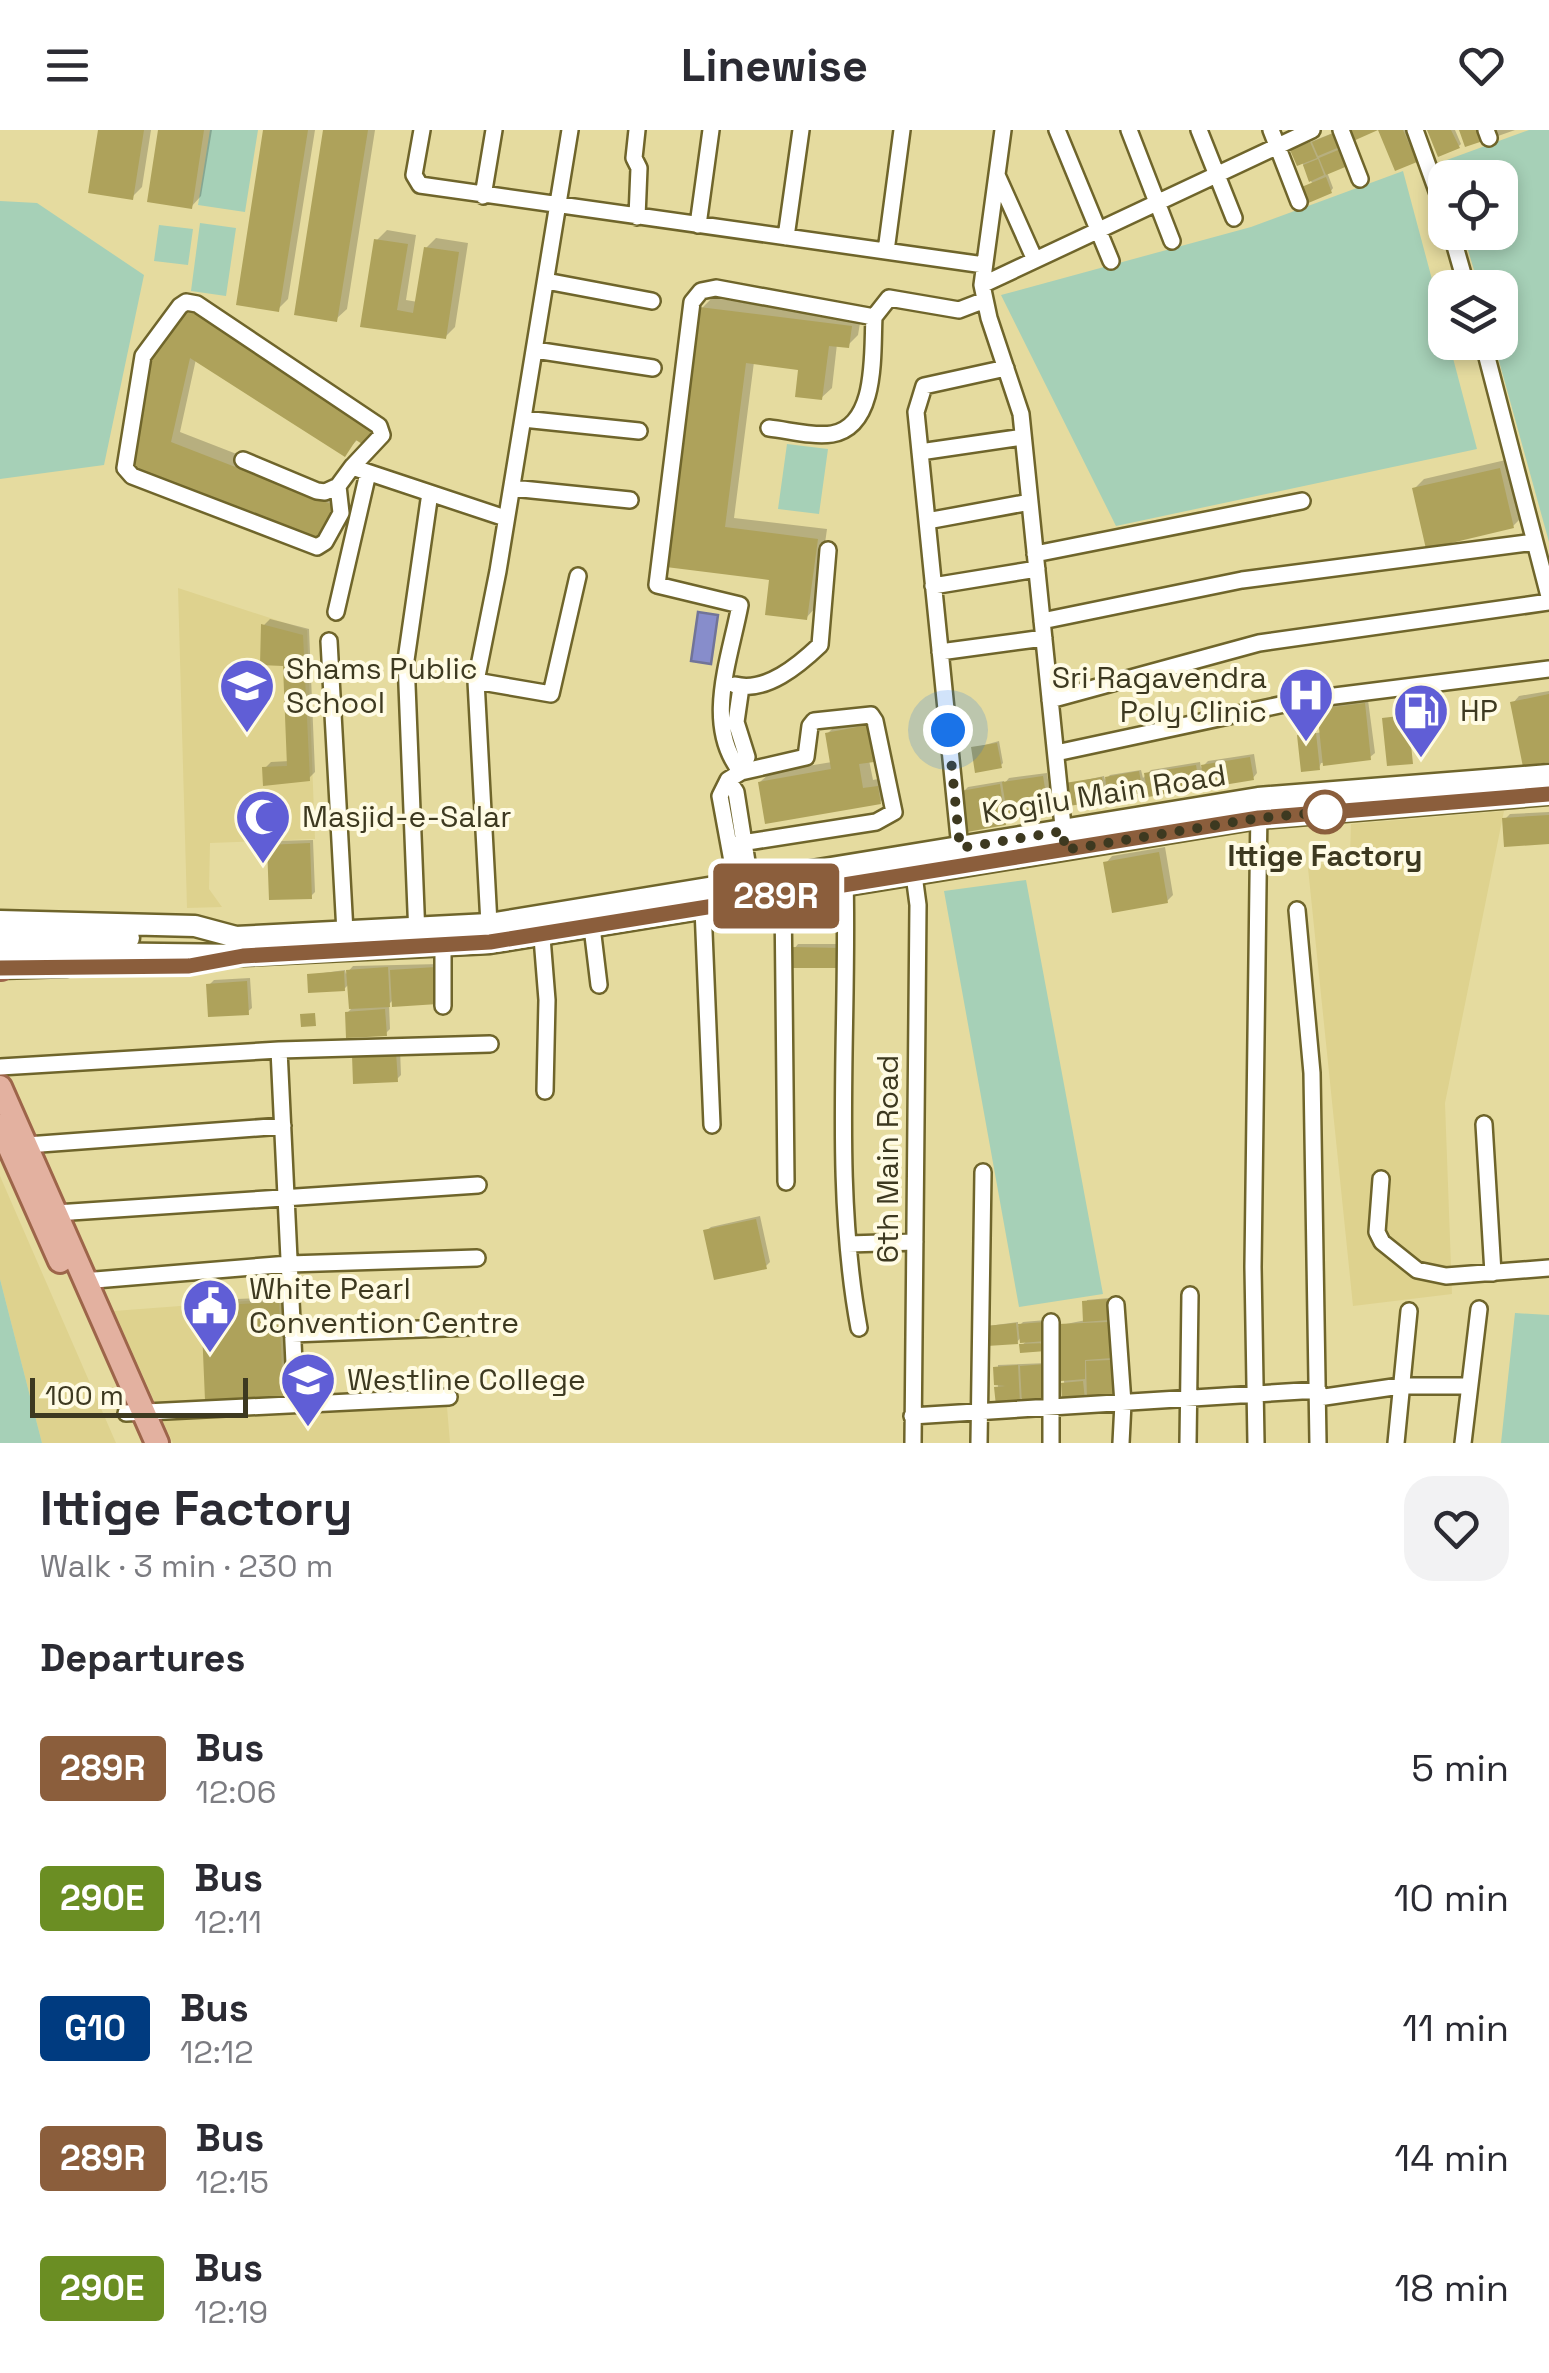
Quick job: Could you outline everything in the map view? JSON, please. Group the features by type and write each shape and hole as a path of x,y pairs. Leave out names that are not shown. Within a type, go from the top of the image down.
{"main road":[{"name":"Kogilu Main Road","path":"240,946 345,932 418,937 443,944 743,882 914,875 1064,840 1259,808 1549,774"},
{"name":"Kogilu Main Road","path":"1259,808 1549,794"},
{"name":"Kogilu Main Road","path":"0,921 196,926 240,946 418,937 489,924 592,927 783,895 960,848 1064,840"},
{"path":"0,937 240,946"},
{"path":"0,952 240,946"},
{"path":"0,968 189,966 240,946"},
{"path":"0,1087 83,1281 134,1412 140,1443"},
{"path":"0,1126 134,1412 157,1443"}],"street":[{"path":"422,130 414,175 420,186 984,265"},
{"path":"484,196 494,130"},
{"path":"489,924 476,680 524,419 570,130"},
{"path":"637,130 637,217"},
{"path":"698,225 710,130"},
{"path":"786,238 801,130"},
{"path":"886,251 902,130"},
{"path":"1003,130 984,265 984,292 1021,414 1064,840"},
{"path":"1058,130 1111,261"},
{"path":"1129,130 1172,241"},
{"path":"1199,130 1234,218"},
{"path":"769,428 834,434 856,419 868,398 874,318 890,298 959,310 1035,260 1217,174 1274,138 1312,130"},
{"path":"1341,130 1360,179"},
{"path":"1415,130 1428,166"},
{"path":"1274,138 1299,202"},
{"path":"997,174 1035,260"},
{"path":"546,281 652,302"},
{"path":"734,776 722,736 720,701 734,684 740,605 657,585 692,302 701,291 716,288 874,318"},
{"path":"243,460 325,492 360,470 382,435 378,426 197,304 186,302 143,356 125,468 132,476 317,546 325,542 341,513 338,486"},
{"path":"535,350 653,368"},
{"path":"1050,700 1259,643 1549,599 1489,360"},
{"path":"960,848 916,412 924,386 1006,368"},
{"path":"524,419 639,432"},
{"path":"920,452 1023,436"},
{"path":"360,470 505,518"},
{"path":"336,612 360,470"},
{"path":"512,488 630,500"},
{"path":"418,937 406,660 430,493"},
{"path":"927,521 1030,502"},
{"path":"934,586 1302,502"},
{"path":"940,652 1242,580 1536,542"},
{"path":"734,684 772,680 799,666 820,645 828,550"},
{"path":"476,680 551,694 578,576"},
{"path":"330,641 345,932"},
{"path":"1056,753 1303,700 1549,669"},
{"path":"737,844 876,822 894,812 875,721 870,715 814,721 806,756 734,776 720,796 737,844 743,882"},
{"path":"1256,1443 1253,1248 1259,808"},
{"name":"6th Main Road","path":"914,875 918,905 914,1443"},
{"path":"845,876 848,1244 860,1328"},
{"path":"783,895 786,1182"},
{"path":"704,908 712,1125"},
{"path":"1296,910 1312,1073 1318,1443"},
{"path":"542,926 547,1000 545,1090"},
{"path":"592,927 599,985"},
{"path":"443,944 443,1006"},
{"path":"0,1067 279,1050 490,1044"},
{"path":"279,1050 296,1405"},
{"path":"1484,1124 1493,1274"},
{"path":"27,1145 282,1126"},
{"path":"979,1443 983,1172"},
{"path":"1381,1179 1377,1232 1382,1242 1418,1270 1446,1276 1549,1268"},
{"path":"56,1213 478,1184"},
{"path":"848,1244 915,1242"},
{"path":"83,1281 289,1264 477,1258"},
{"path":"1188,1443 1190,1296"},
{"path":"1116,1305 1123,1403 1121,1443"},
{"path":"1463,1443 1480,1310"},
{"path":"1396,1443 1409,1311"},
{"path":"1052,1322 1052,1443"},
{"path":"292,1334 471,1327"},
{"path":"912,1416 1400,1386 1468,1386"},
{"path":"134,1412 449,1397"}],"shaded area":[{"name":"Shams Public School","path":"178,588 307,630 315,839 210,843 209,889 222,907 187,908"},
{"path":"1504,811 1445,1103 1452,1294 1353,1306 1308,868 1350,857 1351,824"},
{"path":"0,1176 116,1443 42,1443 0,1279"},
{"name":"White Pearl Convention Centre","path":"284,1298 290,1400 156,1405 114,1311"},
{"name":"Westline College","path":"447,1407 450,1443 173,1443 160,1415"}],"green space":[{"path":"210,130 258,130 245,212 198,205"},
{"path":"1529,130 1549,130 1549,542 1499,360 1518,360 1518,270 1474,270 1468,250 1518,250 1518,160 1447,160"},
{"path":"1403,171 1429,270 1428,360 1453,360 1477,449 1116,526 1001,295 1251,227"},
{"path":"0,201 37,203 144,275 104,465 0,479"},
{"path":"200,223 236,228 226,296 191,291"},
{"path":"159,225 193,229 188,265 154,261"},
{"path":"787,444 828,449 819,514 778,509"},
{"path":"1026,880 1103,1294 1019,1307 944,891"},
{"path":"0,1279 42,1443 0,1443"},
{"path":"1515,1313 1549,1315 1549,1443 1501,1443"}],"water":[{"path":"698,612 718,615 711,664 691,661"}],"building":[{"path":"98,130 144,130 133,200 88,193"},
{"path":"158,130 204,130 192,209 147,202"},
{"path":"263,130 308,130 279,312 236,305"},
{"path":"323,130 368,130 337,322 294,315"},
{"path":"1346,130 1378,130 1351,142"},
{"path":"1378,130 1403,130 1417,162 1395,171"},
{"path":"1427,130 1451,130 1460,148 1438,157"},
{"path":"1459,130 1479,130 1483,141 1465,147"},
{"path":"1336,132 1342,146 1318,156 1312,142"},
{"path":"1310,142 1317,158 1297,166 1290,150"},
{"path":"1343,148 1350,165 1326,175 1319,158"},
{"path":"1318,159 1324,175 1309,182 1303,165"},
{"path":"1326,177 1332,193 1306,204 1299,188"},
{"path":"374,239 408,244 397,310 413,313 424,247 459,252 446,339 360,327"},
{"path":"186,307 379,431 368,448 356,440 345,457 190,358 171,442 336,506 320,544 130,469 149,354"},
{"path":"699,307 852,326 849,348 829,346 822,400 795,397 798,370 746,363 725,527 818,539 807,620 765,615 769,580 666,567"},
{"path":"1500,468 1514,528 1426,549 1412,488"},
{"path":"261,624 303,635 310,781 263,786 262,767 287,766 283,666 260,665"},
{"path":"1549,694 1549,762 1523,767 1510,702"},
{"path":"1365,703 1371,760 1323,766 1317,709"},
{"path":"1408,715 1413,764 1387,766 1382,718"},
{"path":"868,725 874,762 859,764 863,788 878,786 881,804 765,824 758,782 831,769 825,733"},
{"path":"1316,733 1320,770 1301,772 1297,735"},
{"path":"997,743 1002,768 975,773 971,747"},
{"path":"1250,757 1254,780 1205,788 1201,765"},
{"path":"1196,765 1200,788 1148,797 1144,773"},
{"path":"1139,771 1143,793 1108,799 1105,777"},
{"path":"1043,776 1049,813 1008,820 1002,782"},
{"path":"1102,777 1106,800 1069,806 1065,783"},
{"path":"1000,784 1006,825 967,832 961,791"},
{"path":"1549,815 1549,844 1504,847 1502,818"},
{"path":"310,843 312,899 269,900 267,845"},
{"path":"1159,852 1168,903 1112,913 1103,862"},
{"path":"791,947 841,948 841,968 791,968"},
{"path":"388,967 390,1007 349,1009 346,970"},
{"path":"436,967 438,1004 392,1007 390,970"},
{"path":"344,971 345,991 308,993 307,974"},
{"path":"247,981 249,1015 208,1017 206,984"},
{"path":"385,1009 387,1036 346,1038 345,1012"},
{"path":"315,1013 316,1026 301,1027 300,1014"},
{"path":"396,1052 398,1082 353,1084 352,1055"},
{"path":"756,1219 767,1269 714,1280 703,1230"},
{"path":"1108,1299 1109,1320 1083,1322 1082,1301"},
{"path":"279,1302 283,1396 205,1400 201,1306"},
{"path":"1045,1322 1046,1341 1020,1343 1018,1324"},
{"path":"1109,1322 1112,1358 1085,1360 1085,1379 1061,1381 1058,1324"},
{"path":"1016,1323 1018,1344 987,1346 986,1326"},
{"path":"1046,1343 1046,1351 1020,1353 1019,1344"},
{"path":"1111,1360 1114,1398 1087,1400 1086,1361"},
{"path":"1046,1364 1049,1404 1022,1404 1020,1366"},
{"path":"1018,1365 1020,1404 996,1406 994,1387 1006,1386 994,1385 993,1367"},
{"path":"1083,1381 1085,1400 1062,1402 1061,1383"}],"bus line":[{"name":"289R","path":"0,968 189,966 243,956 490,942 1259,818 1549,794"}],"place":[{"name":"Shams Public School","path":"247,735"},
{"name":"Sri Ragavendra Poly Clinic","path":"1306,744"},
{"name":"HP","path":"1421,760"},
{"name":"Ittige Factory","path":"1325,812"},
{"name":"Masjid-e-Salar","path":"263,866"},
{"name":"White Pearl Convention Centre","path":"210,1355"},
{"name":"Westline College","path":"308,1429"}],"route":[{"path":"948,730 960,848 1064,831 1064,850 1259,818 1325,812"}]}
